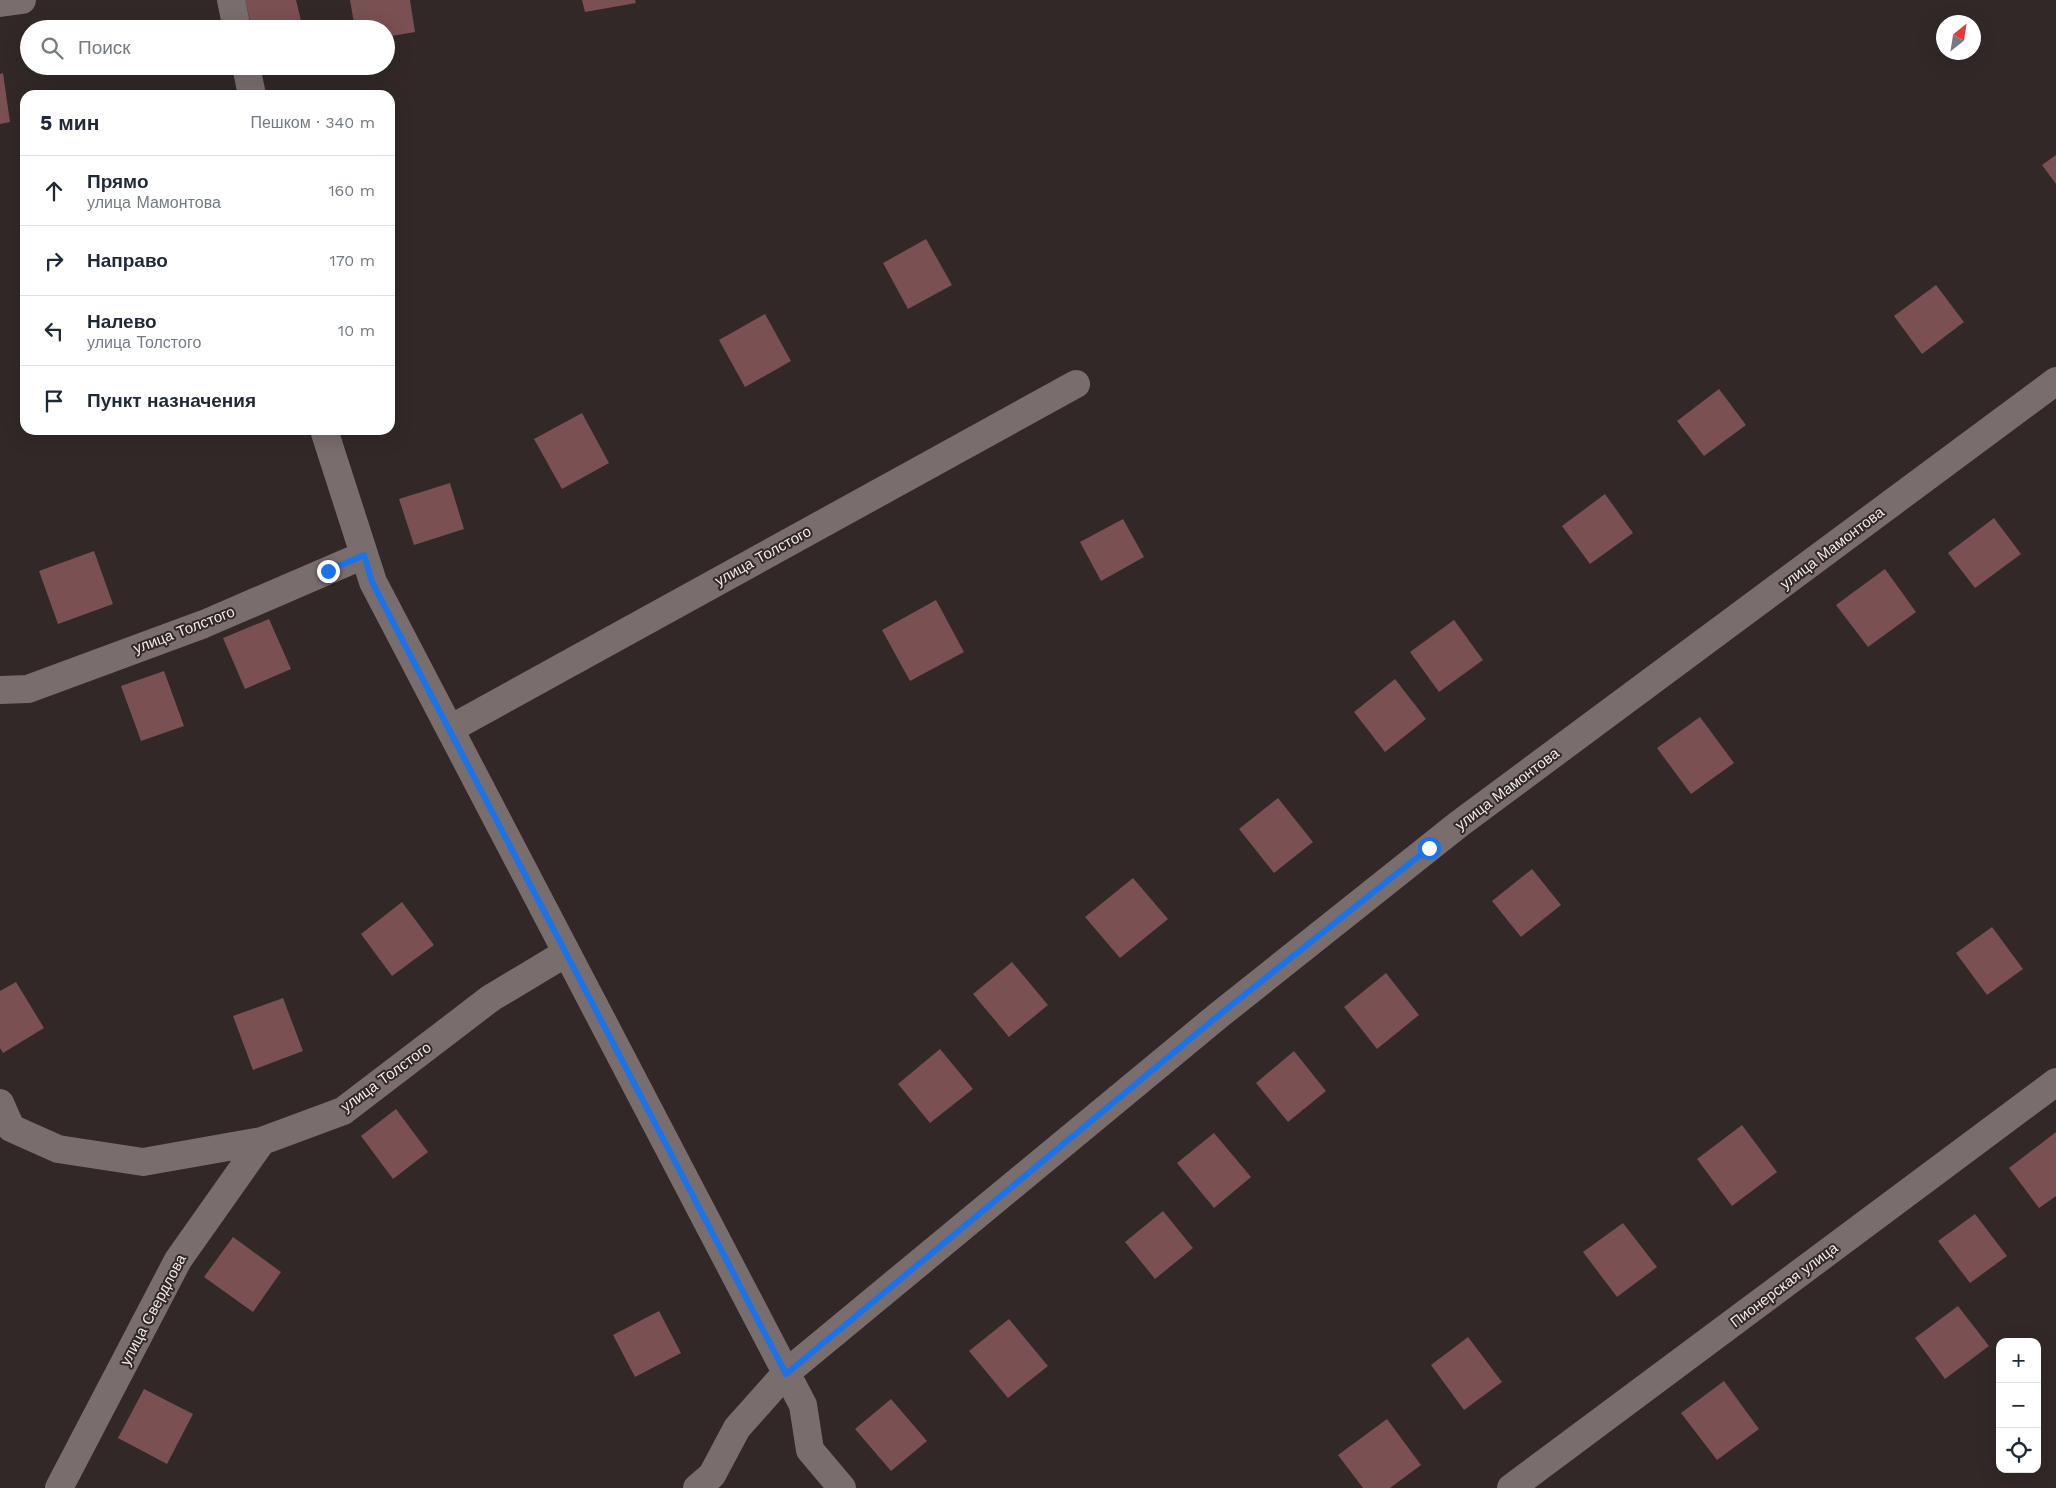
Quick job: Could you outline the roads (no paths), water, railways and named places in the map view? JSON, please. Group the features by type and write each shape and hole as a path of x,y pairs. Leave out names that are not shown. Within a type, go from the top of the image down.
{"street":[{"path":"0,3 22,0"},
{"path":"231,0 236,20"},
{"path":"248,75 251,90"},
{"name":"улица Мамонтова","path":"697,1488 712,1475 736,1428 786,1374 1219,1015 1459,824 2056,381"},
{"name":"улица Толстого","path":"450,729 1076,384"},
{"path":"326,435 372,582 803,1405 810,1450 842,1488"},
{"name":"улица Толстого","path":"0,690 28,689 204,624 364,555"},
{"name":"улица Толстого","path":"0,1103 5,1131 58,1149 143,1162 262,1141 343,1110 491,998 566,953"},
{"name":"Пионерская улица","path":"1511,1488 2056,1082"},
{"name":"улица Свердлова","path":"59,1488 178,1260 262,1141"}]}
